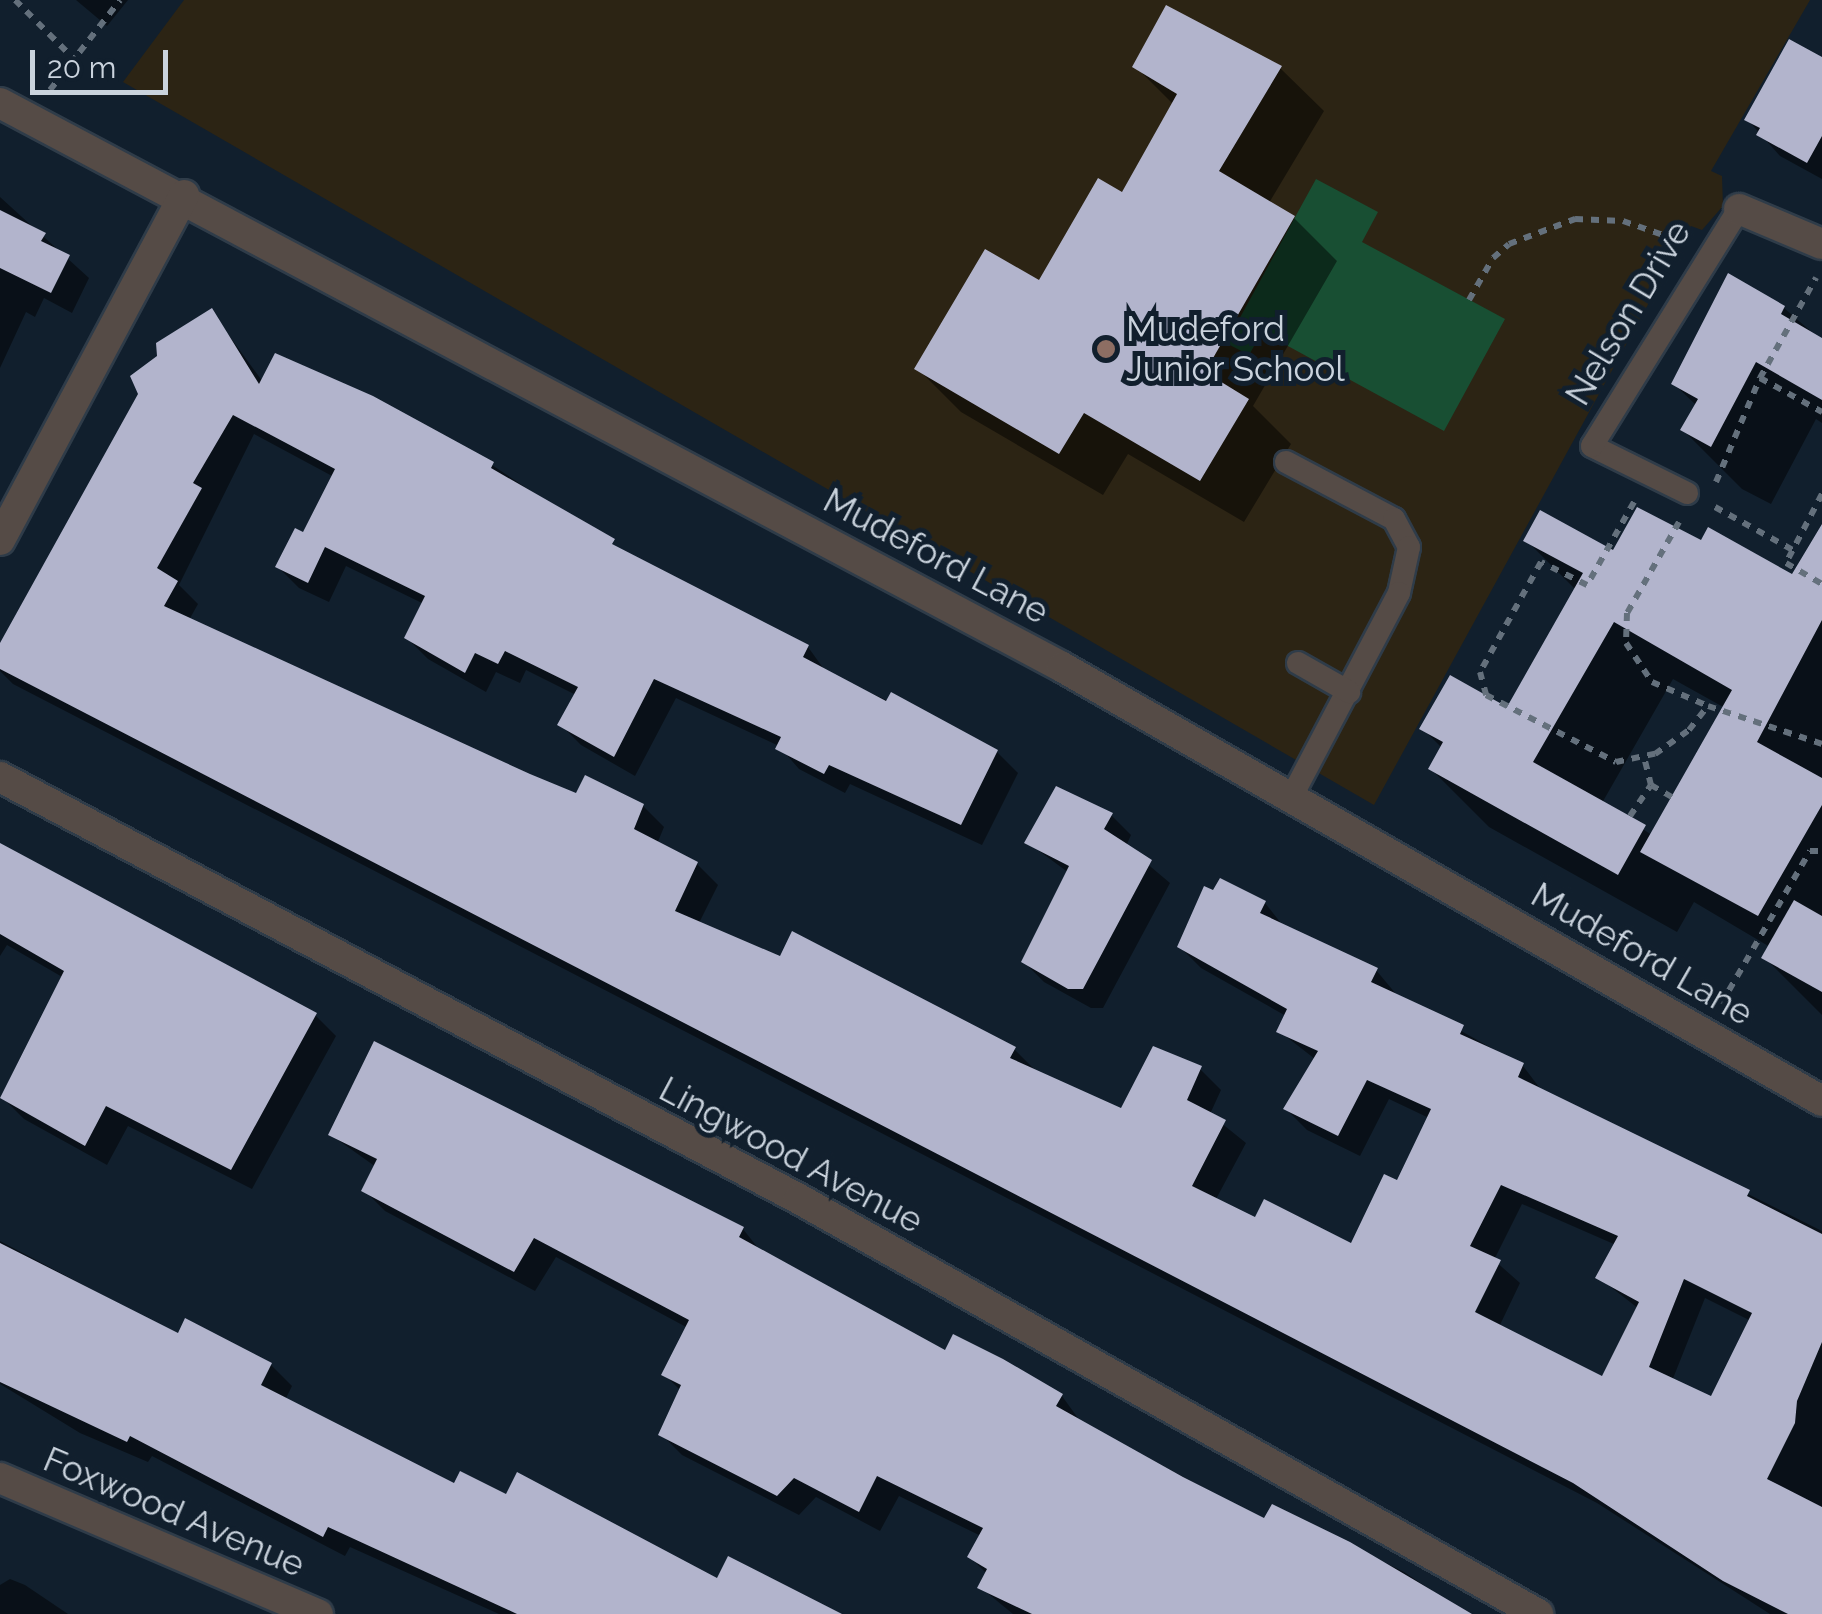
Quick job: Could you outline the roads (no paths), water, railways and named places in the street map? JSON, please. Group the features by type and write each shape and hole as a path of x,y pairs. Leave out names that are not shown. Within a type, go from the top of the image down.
{"street":[{"name":"Mudeford Lane","path":"0,103 184,196 1292,796 1822,1100"},
{"path":"0,540 184,196"},
{"name":"Nelson Drive","path":"1739,209 1822,244"},
{"name":"Lingwood Avenue","path":"0,777 798,1199 1538,1614"},
{"name":"Foxwood Avenue","path":"0,1478 318,1614"}],"lane":[{"name":"Nelson Drive","path":"1695,497 1592,446 1708,250 1739,209"},
{"path":"1286,462 1406,532 1408,571 1292,796"},
{"path":"1298,662 1348,692"}],"place":[{"name":"Mudeford Junior School","path":"1106,349"}]}
